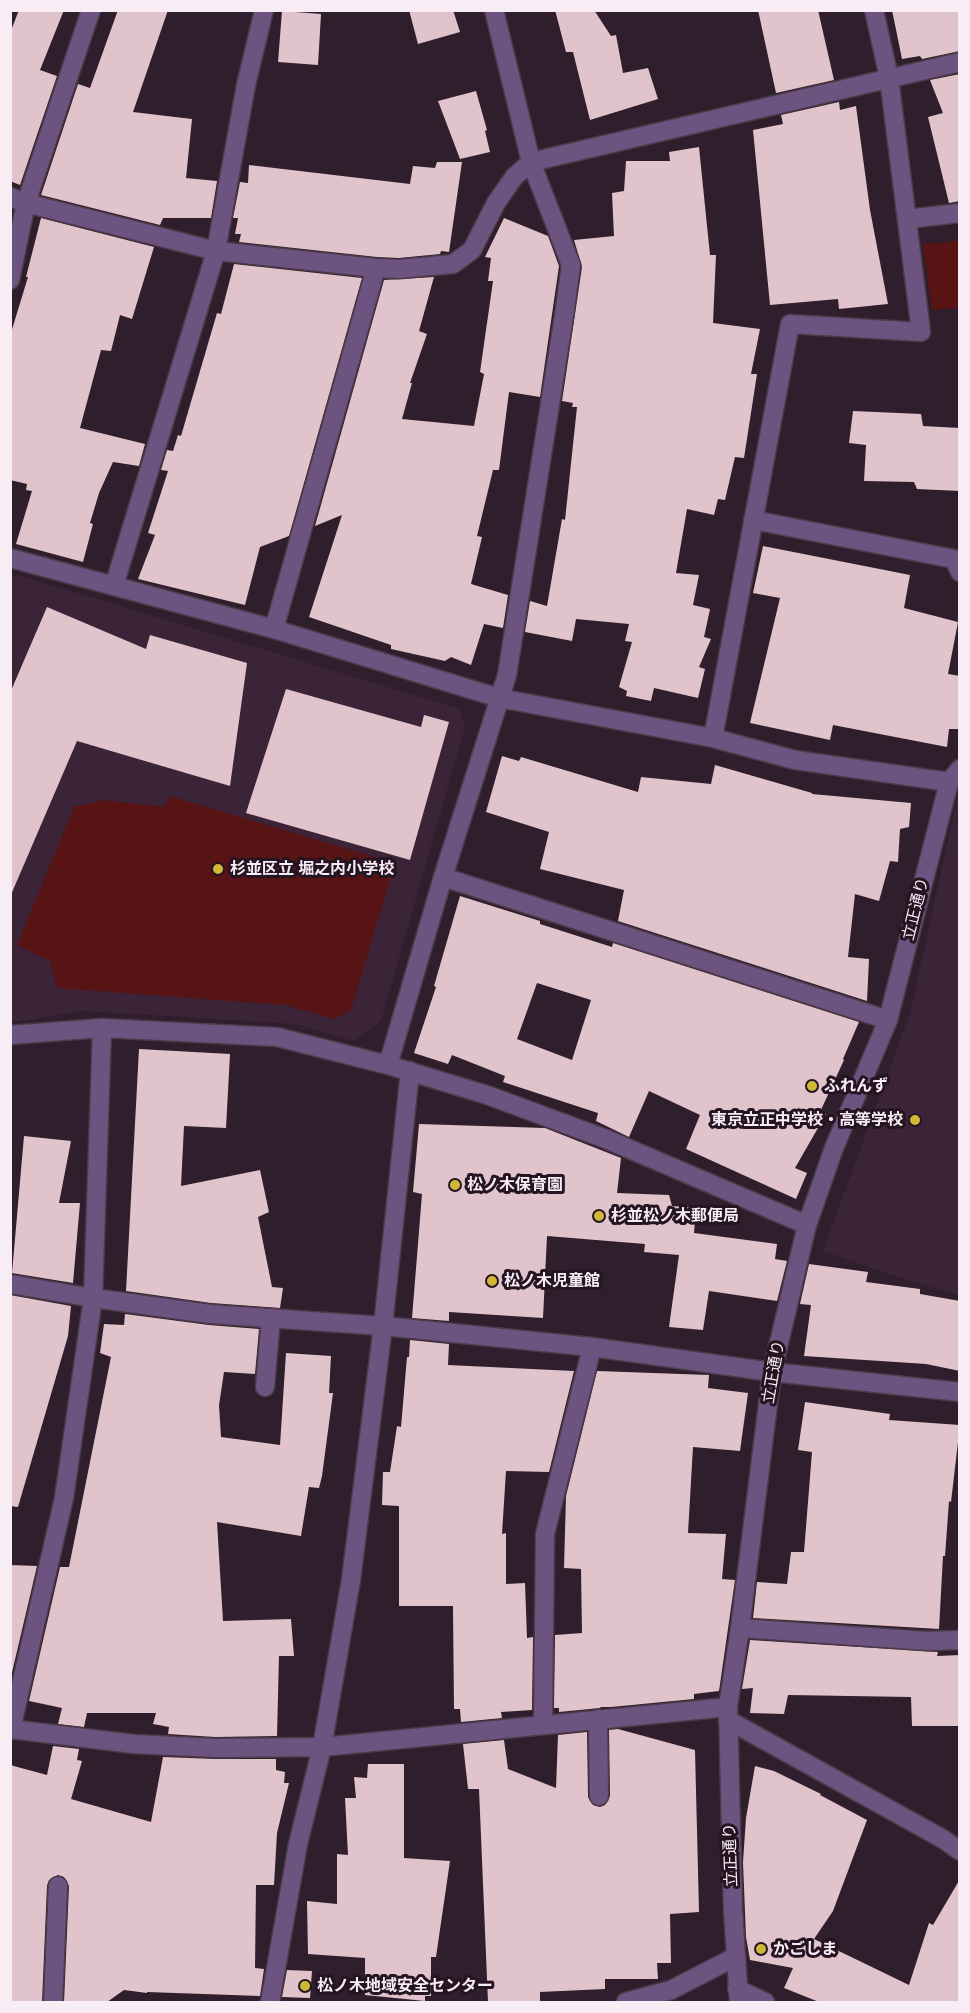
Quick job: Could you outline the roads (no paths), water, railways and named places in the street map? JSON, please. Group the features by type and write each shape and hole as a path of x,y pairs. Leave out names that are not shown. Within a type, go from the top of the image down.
{"street":[{"path":"10,280 18,200 91,10"},
{"path":"114,586 216,251 246,85 264,10"},
{"path":"388,1065 443,877 507,675 571,265 531,162 494,10"},
{"path":"713,738 790,324 921,332 889,78 874,10"},
{"path":"18,200 216,251 376,268 399,269 453,264 472,250 496,203 514,177 531,162 960,62"},
{"path":"907,219 960,213"},
{"path":"274,629 376,268"},
{"path":"753,520 954,559 960,572"},
{"path":"10,558 274,629 499,698 713,738 795,760 954,775"},
{"name":"立正通り","path":"738,1996 728,1714 772,1372 807,1225 834,1148 888,1020 954,775"},
{"path":"443,877 888,1020"},
{"path":"102,1028 93,1298 64,1498 11,1729 134,1744 215,1748 322,1747 598,1719 728,1714 960,1851"},
{"path":"10,1035 102,1028 277,1037 410,1071 487,1095 606,1139 807,1225"},
{"path":"270,2002 298,1844 322,1747 351,1580 383,1326 410,1071"},
{"path":"10,1284 210,1314 383,1326 592,1347 772,1372 960,1392"},
{"path":"265,1387 271,1318"},
{"path":"543,1725 545,1534 592,1347"},
{"path":"740,1628 927,1641 960,1640"},
{"path":"598,1719 599,1796"},
{"path":"53,2002 58,1886"},
{"path":"626,2002 671,1990 735,1957"},
{"path":"738,1996 765,2002"}],"place":[{"name":"杉並区立 堀之内小学校","path":"218,869"},
{"name":"ふれんず","path":"812,1086"},
{"name":"東京立正中学校・高等学校","path":"915,1120"},
{"name":"松ノ木保育園","path":"455,1185"},
{"name":"杉並松ノ木郵便局","path":"599,1216"},
{"name":"松ノ木児童館","path":"492,1281"},
{"name":"かごしま","path":"761,1949"},
{"name":"松ノ木地域安全センター","path":"305,1986"}]}
